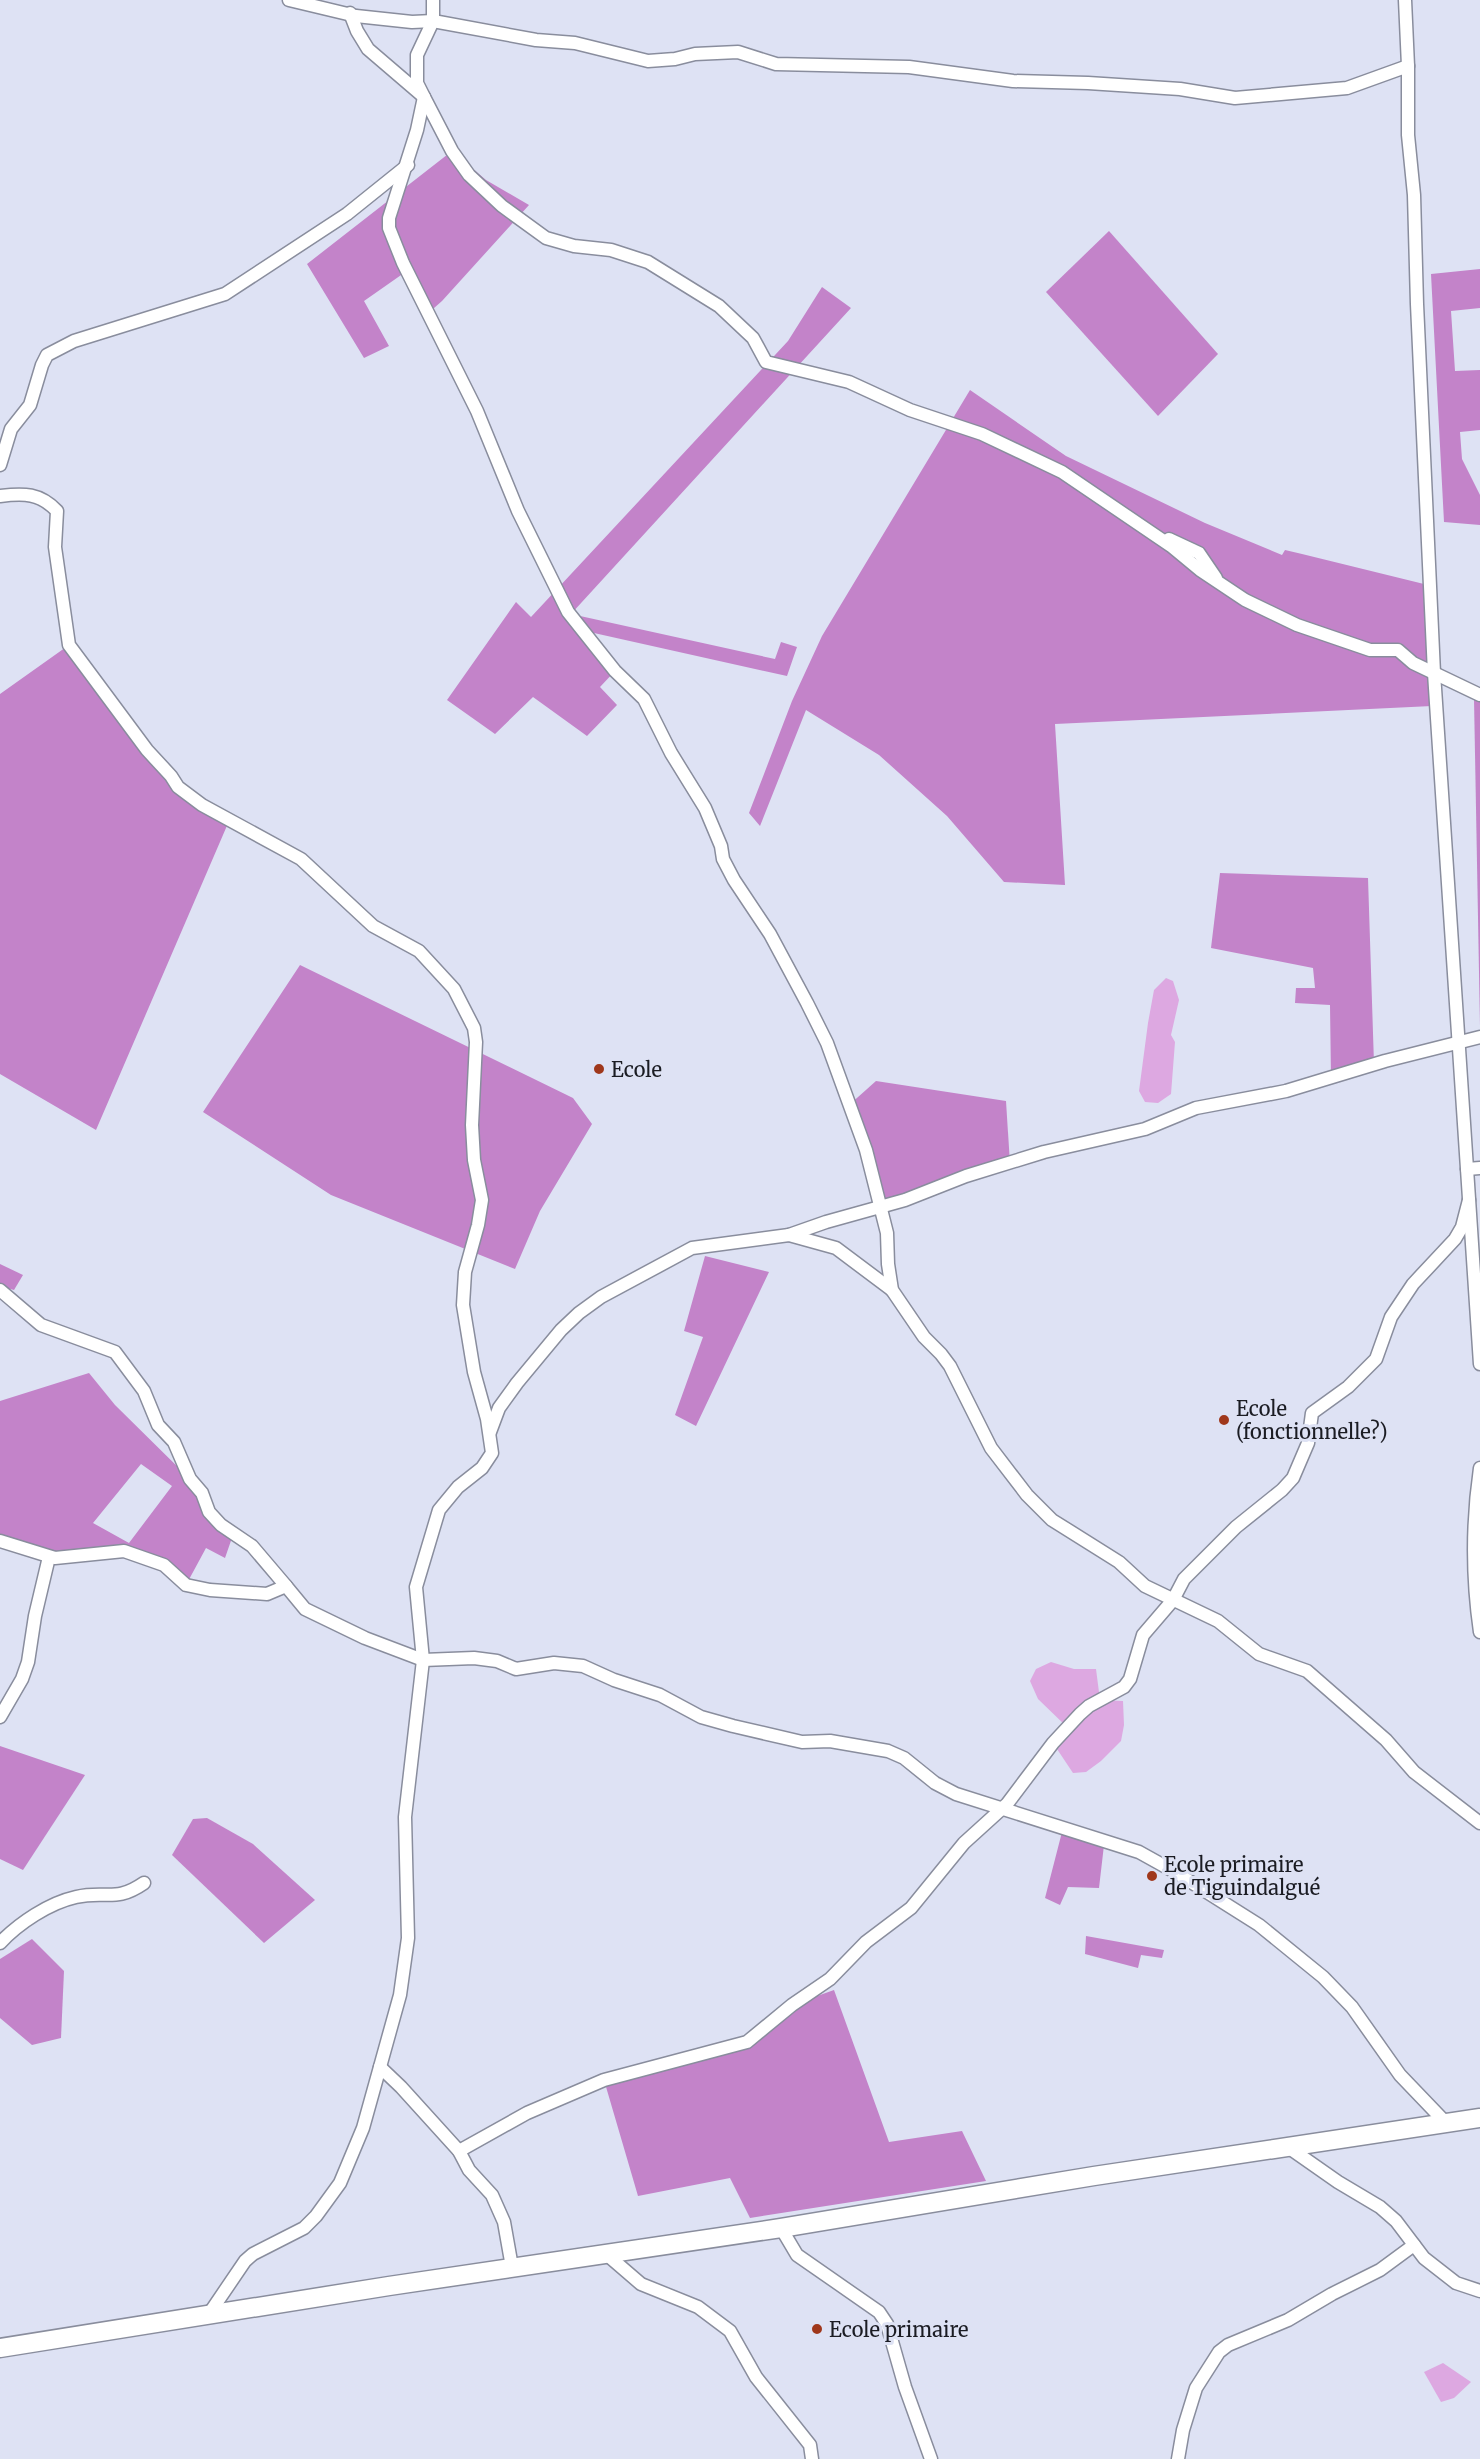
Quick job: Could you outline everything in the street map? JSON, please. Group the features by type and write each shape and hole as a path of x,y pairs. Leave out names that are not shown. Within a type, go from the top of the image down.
{"street":[{"path":"289,0 350,14 393,20 433,21 536,40 574,43 648,61 675,59 695,54 738,52 776,64 909,67 1013,81 1170,88 1209,92 1235,98 1347,88 1408,66"},
{"path":"433,0 433,21 417,54 417,83 445,140 469,175 502,206 537,233 574,246 611,249 648,261 719,306 753,338 766,362 849,382 910,410 982,434 1062,472 1245,600 1297,625 1370,650 1398,650 1413,663 1480,695"},
{"path":"1405,0 1408,135 1414,195 1434,673 1480,1364"},
{"path":"350,14 368,49 424,97"},
{"path":"424,97 408,165 389,218 389,228 403,263 477,411 518,511 568,612 615,671 644,699 671,753 705,808 721,846 723,859 734,880 770,934 827,1043 866,1150 887,1233 892,1290"},
{"path":"0,465 11,429 30,405 47,355 74,341 225,294 347,214 408,165"},
{"path":"0,496 16,494 45,499 57,511 55,547 69,645 147,750 178,787 202,805 301,859 373,926 419,951 454,989 467,1010 474,1028 476,1042 472,1125 474,1160 482,1200 478,1225 465,1272 463,1305 474,1372 492,1453 482,1468 458,1487 439,1510 416,1587 423,1660 405,1817 408,1938 400,1995 363,2128 352,2158 328,2200 304,2228 269,2245 245,2261 209,2314"},
{"path":"489,1433 499,1408 517,1383 561,1330 579,1313 601,1297 692,1248 789,1235 826,1222 880,1208 966,1176 1044,1152 1145,1129 1196,1108 1286,1091 1385,1061 1480,1037"},
{"path":"1467,1169 1480,1168"},
{"path":"459,2151 527,2113 604,2080 747,2042 792,2005 830,1979 866,1942 911,1908 964,1843 1002,1809 1029,1778 1053,1743 1080,1714 1089,1706 1116,1693 1130,1679 1143,1635 1173,1600 1184,1579 1199,1562 1293,1478 1308,1443 1312,1413 1348,1387 1376,1359 1391,1317 1413,1284 1455,1239 1462,1227 1469,1200"},
{"path":"789,1235 836,1248 892,1290 924,1337 950,1366 991,1448 1028,1495 1052,1520 1119,1562 1145,1586 1218,1621 1259,1654 1306,1671 1386,1740 1414,1772 1480,1823"},
{"path":"0,1290 41,1325 115,1352 144,1392 158,1425 174,1442 190,1479 202,1493 209,1512 221,1524 252,1546 274,1569 305,1609 365,1638 423,1660 474,1658 497,1661 516,1669 554,1663 583,1666 622,1684 660,1695 701,1717 802,1742 830,1742 888,1752 904,1758 935,1784 956,1794 1139,1852 1184,1877 1259,1925 1323,1977 1352,2007 1400,2074 1446,2123"},
{"path":"1480,1468 1475,1595 1480,1632"},
{"path":"0,1541 49,1557 101,1555 124,1551 164,1565 186,1585 210,1590 267,1594 286,1587"},
{"path":"0,1717 22,1679 28,1662 35,1616 49,1557"},
{"path":"0,1943 35,1915 76,1897 121,1896 144,1883"},
{"path":"380,2067 402,2087 459,2151 470,2170 492,2195 500,2210 512,2267"},
{"path":"0,2348 512,2267 781,2228 1094,2176 1480,2118"},
{"path":"1288,2147 1338,2182 1380,2207 1396,2221 1424,2258 1456,2283 1480,2290"},
{"path":"781,2228 797,2255 879,2312 887,2324 915,2417 931,2459"},
{"path":"1178,2459 1183,2430 1196,2388 1219,2352 1228,2345 1288,2320 1332,2294 1380,2270 1414,2245"},
{"path":"605,2253 641,2284 698,2307 730,2331 756,2377 810,2445 812,2459"}],"shaded area":[{"path":"452,151 486,180 529,205 442,301 425,316 404,273 364,301 389,346 364,358 307,264"},
{"path":"1109,231 1218,354 1158,416 1046,292"},
{"path":"1480,269 1480,308 1451,311 1455,371 1480,370 1480,430 1460,432 1462,459 1480,495 1480,525 1444,522 1431,274"},
{"path":"822,287 851,308 571,614 775,659 781,642 797,647 787,676 585,631 615,671 600,687 617,705 587,736 533,697 495,734 447,700 516,602 531,617 788,341"},
{"path":"970,390 1066,456 1205,523 1282,555 1285,550 1428,585 1432,706 1055,724 1065,885 1004,882 947,816 879,755 806,710 760,826 749,813 792,701 822,636"},
{"path":"69,645 160,764 229,821 96,1130 0,1074 0,694"},
{"path":"1474,699 1480,699 1480,1026"},
{"path":"1220,873 1368,878 1374,1064 1331,1078 1330,1005 1295,1003 1296,988 1315,988 1313,968 1211,948"},
{"path":"300,965 573,1098 592,1124 540,1211 515,1269 331,1195 203,1112"},
{"path":"1166,978 1173,981 1179,1000 1171,1035 1175,1042 1171,1094 1158,1103 1145,1102 1139,1091 1148,1023 1154,990"},
{"path":"876,1081 1006,1101 1010,1164 880,1208 848,1106"},
{"path":"705,1256 769,1272 696,1426 675,1415 703,1337 684,1331"},
{"path":"0,1264 23,1275 14,1290 0,1286"},
{"path":"89,1373 115,1405 190,1479 209,1512 234,1532 225,1558 206,1548 186,1585 164,1565 124,1551 55,1558 0,1541 0,1401","holes":["141,1464 172,1486 129,1543 93,1523"]},
{"path":"1051,1662 1074,1669 1096,1669 1100,1700 1123,1701 1124,1725 1121,1741 1086,1772 1073,1773 1053,1743 1067,1727 1038,1699 1030,1681 1036,1669"},
{"path":"0,1746 85,1775 23,1870 0,1859"},
{"path":"207,1818 253,1844 315,1900 264,1943 172,1855 193,1819"},
{"path":"1062,1832 1104,1845 1099,1888 1068,1887 1060,1905 1045,1898"},
{"path":"1086,1936 1164,1950 1162,1958 1141,1955 1138,1968 1085,1954"},
{"path":"32,1939 64,1971 61,2038 32,2045 0,2018 0,1959"},
{"path":"834,1990 889,2142 962,2131 986,2181 750,2218 730,2178 638,2196 604,2080 747,2042 792,2005"},
{"path":"1443,2363 1471,2382 1454,2398 1441,2402 1424,2372"}],"place":[{"name":"Ecole","path":"599,1069"},
{"name":"Ecole (fonctionnelle?)","path":"1224,1420"},
{"name":"Ecole primaire de Tiguindalgué","path":"1152,1876"},
{"name":"Ecole primaire","path":"817,2329"}]}
